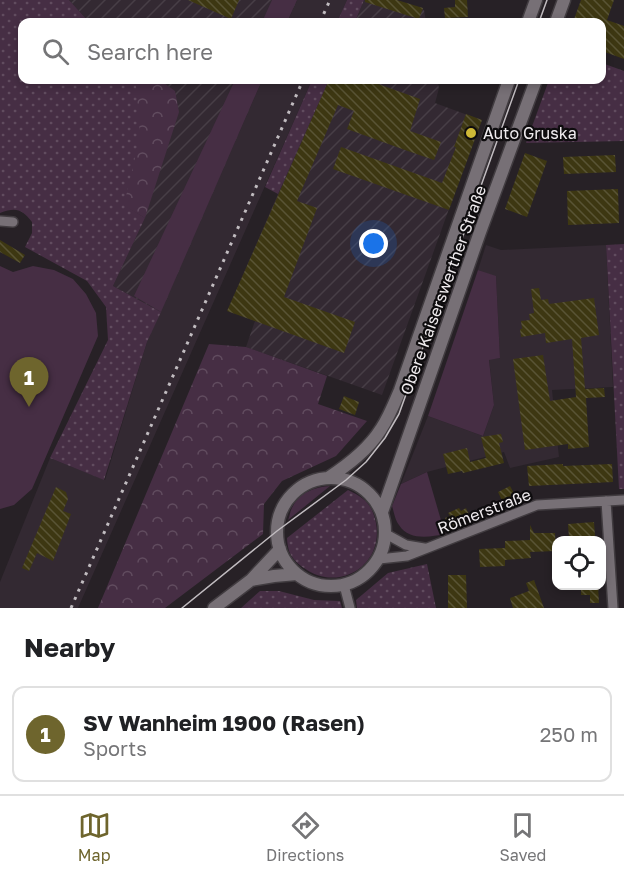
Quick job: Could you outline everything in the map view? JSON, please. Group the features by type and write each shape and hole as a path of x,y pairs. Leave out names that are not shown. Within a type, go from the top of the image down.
{"street":[{"path":"529,18 536,0"},
{"path":"557,18 564,0"},
{"name":"Obere Kaiserswerther Straße","path":"328,478 361,453 380,431 392,408 508,84"},
{"name":"Obere Kaiserswerther Straße","path":"382,512 535,84"},
{"path":"0,221 13,222"},
{"path":"328,478 346,480 364,489 382,512 386,534 384,547 370,571 358,580 344,585 325,586 310,582 286,563 280,549 277,531 280,515 287,501 298,489 328,478"},
{"name":"Römerstraße","path":"379,559 407,556 537,505 624,500"},
{"path":"606,501 613,608"},
{"name":"Römerstraße","path":"386,534 406,545 427,549"},
{"path":"214,608 251,580 280,549"},
{"path":"251,580 297,574"},
{"path":"344,585 350,608"}],"shaded area":[{"path":"69,0 297,0 289,18 85,18"},
{"path":"297,0 347,0 339,18 289,18"},
{"path":"364,0 391,0 424,10 425,18 357,18"},
{"path":"131,84 260,84 161,312 113,286 145,218 124,205"},
{"path":"260,84 310,84 78,608 0,608 0,582 50,458 105,480 147,342"},
{"path":"327,84 438,84 435,103 481,120 382,395 246,347 255,321 228,310"},
{"path":"486,245 501,250 606,245 613,387 552,390 559,457 510,468 504,452 427,472 401,484 428,416 483,436 494,405 489,359 500,358 496,277 478,270"}],"green space":[{"path":"0,0 69,0 85,18 18,18 18,84 136,85 140,136 124,205 145,218 113,286 161,312 147,342 104,480 50,458 108,340 106,307 87,281 25,247 32,233 32,222 25,214 18,210 0,213"},
{"path":"272,0 297,0 289,18 264,18"},
{"path":"347,0 364,0 357,18 339,18"},
{"path":"0,27 18,70 18,84 165,84 175,91 179,112 145,218 0,133"},
{"path":"606,64 624,71 624,141 526,143 548,84 606,84"},
{"path":"233,84 260,84 161,312 134,296"},
{"path":"310,84 327,84 278,194 265,187"},
{"path":"624,244 624,489 619,489 606,245"},
{"path":"0,266 13,272 33,266 54,270 73,279 86,294 96,313 98,336 32,489 14,505 0,509"},
{"path":"478,270 496,276 500,358 489,360 494,405 483,436 428,416"},
{"path":"209,344 246,347 327,376 318,404 367,421 336,456 282,481 264,504 263,534 165,608 98,608"},
{"path":"427,472 445,534 420,537 403,530 396,521 392,506 401,484"},
{"path":"330,486 288,520 292,508 300,497 314,489"},
{"path":"348,490 370,506 376,523 377,538 373,552 366,563 356,571 344,576 331,578 317,575 293,559 287,538"},
{"path":"427,564 436,608 357,608 356,600 388,573"},
{"path":"260,591 279,591 314,600 340,601 342,608 241,608"}],"building":[{"path":"188,0 239,0 231,18"},
{"path":"365,0 397,0 423,8 419,18 416,18 365,2"},
{"path":"455,0 467,0 468,17 445,18 444,8 455,7"},
{"path":"581,0 614,0 607,20 624,26 624,59 606,52 606,18 574,18"},
{"path":"327,84 378,84 420,99 410,131 441,142 434,160 347,129 354,111 338,105 297,201 317,208 284,297 355,322 344,353 227,311"},
{"path":"466,114 482,120 449,210 333,169 341,147 442,183"},
{"path":"525,153 547,161 527,217 505,209"},
{"path":"615,155 616,172 564,174 563,157"},
{"path":"618,189 619,223 568,225 567,191"},
{"path":"0,240 25,255 20,263 0,252"},
{"path":"539,288 541,300 548,299 549,304 594,298 599,335 581,338 585,389 604,388 605,397 586,398 589,447 568,449 568,444 525,450 513,359 543,355 550,401 576,397 572,339 546,343 545,333 521,337 521,321 530,320 529,314 534,313 531,289"},
{"path":"344,396 359,402 355,415 339,409"},
{"path":"501,434 503,442 499,443 504,463 463,473 462,471 448,474 443,454 467,448 470,462 486,458 481,437"},
{"path":"563,464 563,466 612,464 613,482 529,486 527,466"},
{"path":"510,486 517,499 504,505 498,492"},
{"path":"56,487 66,492 68,499 63,511 71,514 53,561 37,553 29,571 22,568"},
{"path":"459,508 461,511 466,508 472,521 451,531 445,518 450,516 448,513"},
{"path":"594,522 595,536 569,536 568,524"},
{"path":"530,525 534,533 555,533 555,536 552,536 552,551 530,552 531,558 505,560 505,566 480,567 479,549 505,548 505,541 530,540"},
{"path":"448,575 466,575 467,608 448,608"},
{"path":"534,580 544,608 513,608 510,598 529,591 526,583"},
{"path":"581,590 598,590 599,603 590,603 590,595 581,595"}],"tram line":[{"path":"540,18 547,0"},
{"path":"182,608 277,531 346,480 366,462 385,438 399,414 518,84"}],"railway":[{"path":"322,18 330,0"},
{"path":"71,608 301,84"}],"place":[{"name":"Auto Gruska","path":"471,133"},
{"name":"SV Wanheim 1900 (Rasen)","path":"29,407"}]}
